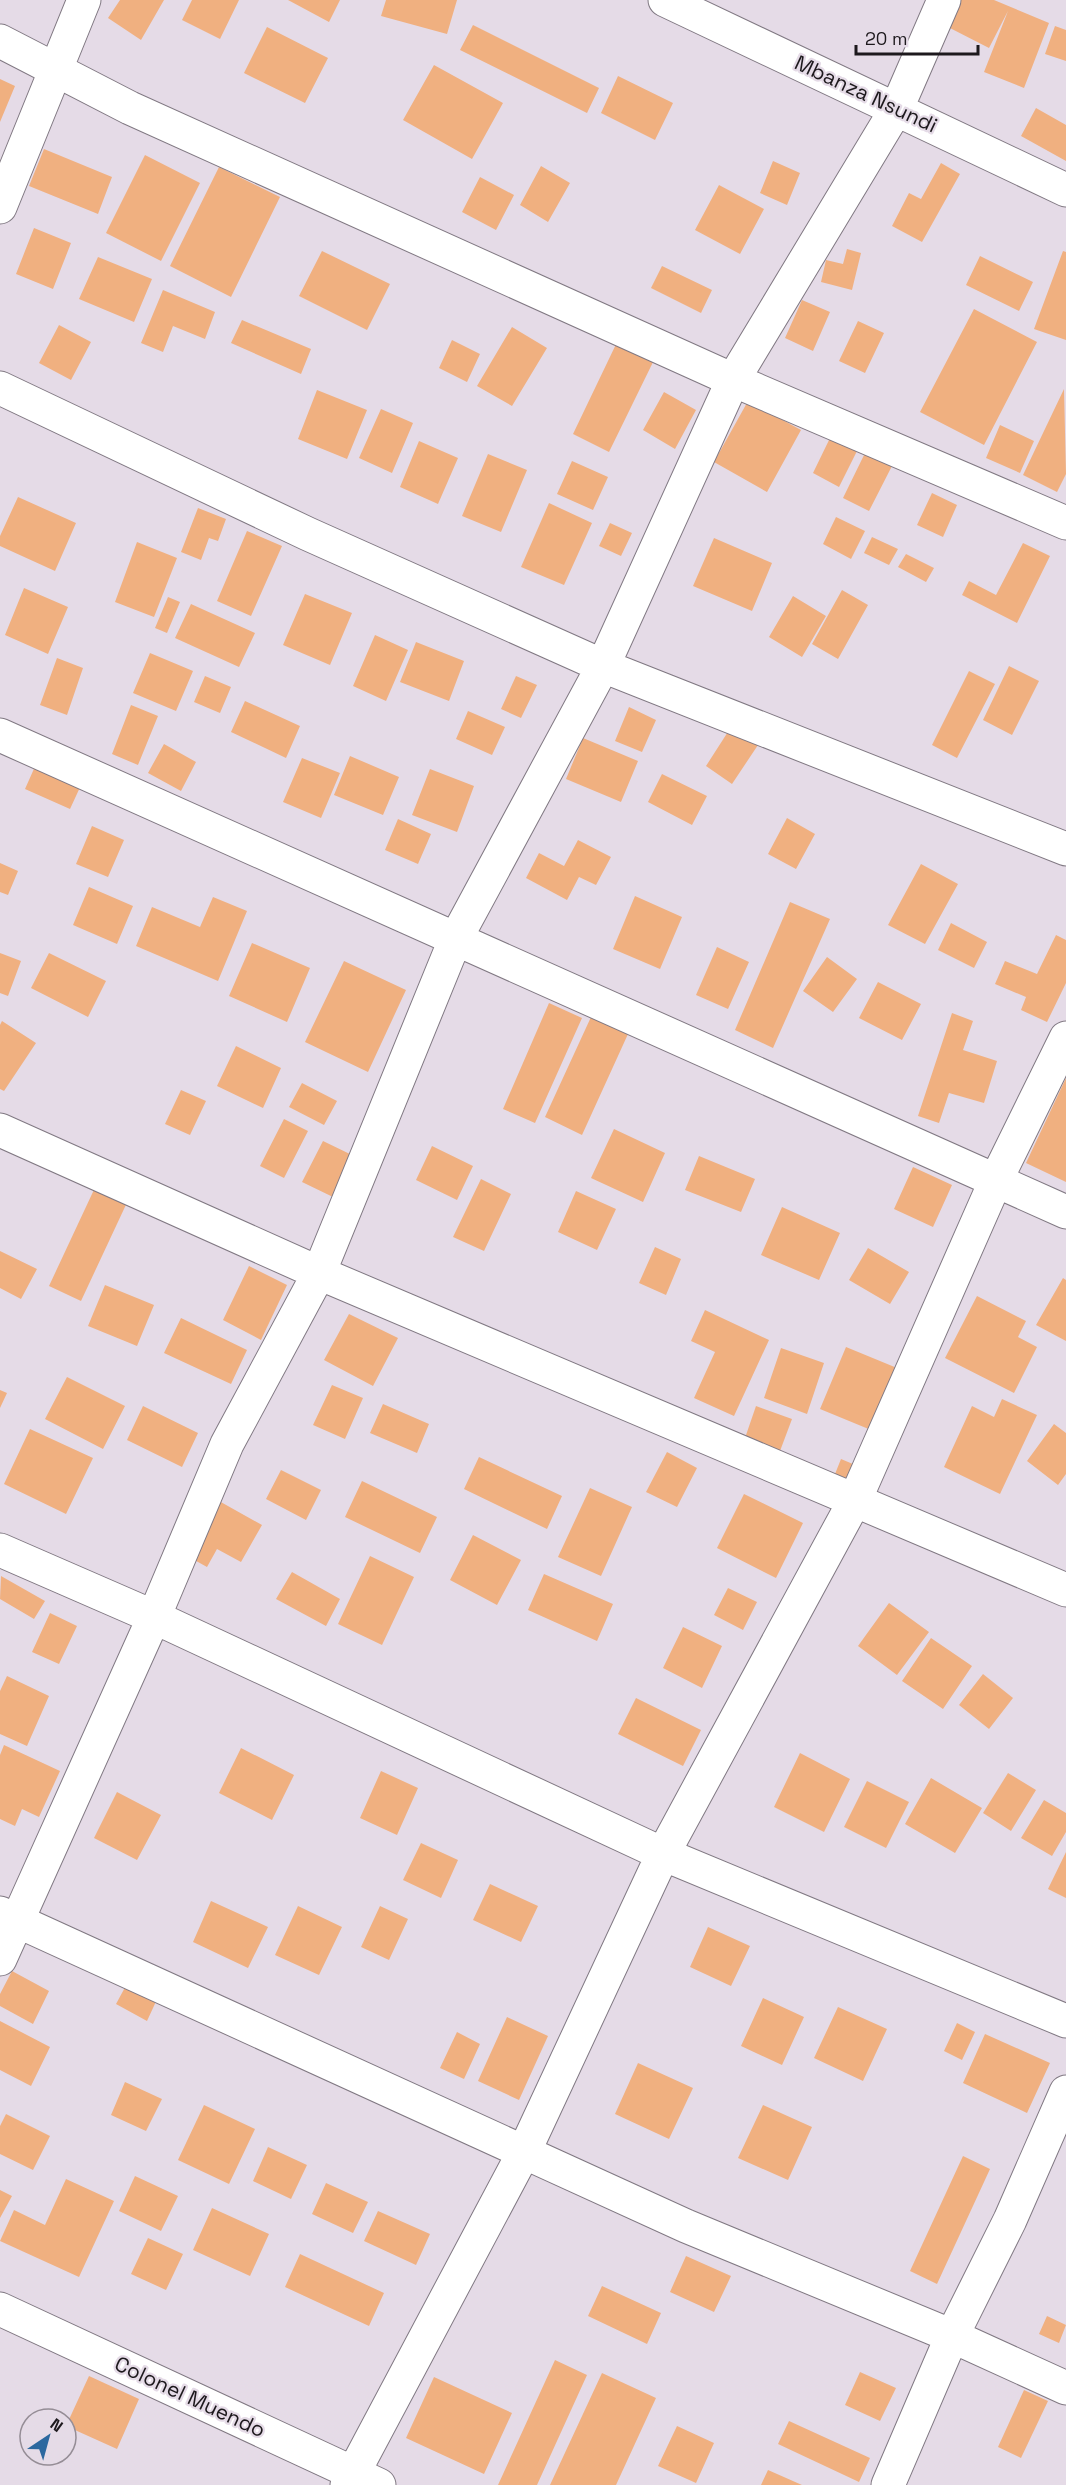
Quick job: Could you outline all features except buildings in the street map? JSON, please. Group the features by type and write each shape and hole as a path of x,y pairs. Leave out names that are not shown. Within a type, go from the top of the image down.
{"street":[{"path":"0,207 84,0"},
{"name":"Mbanza Nsundi","path":"665,0 1066,190"},
{"path":"0,1959 9,1917 154,1617 227,1443 319,1273 455,940 603,666 733,380 897,108 944,0"},
{"path":"0,41 130,108 733,380 1066,523"},
{"path":"0,388 308,534 603,666 1066,849"},
{"path":"0,735 1066,1212"},
{"path":"360,2481 524,2152 663,1854 855,1500 996,1180 1066,1038"},
{"path":"0,1130 319,1273 1066,1590"},
{"path":"0,1550 154,1617 663,1854 1066,2021"},
{"path":"9,1917 686,2226 952,2336 1066,2388"},
{"path":"888,2485 952,2336 1010,2220 1066,2092"},
{"name":"Colonel Muendo","path":"0,2309 360,2481"}]}
